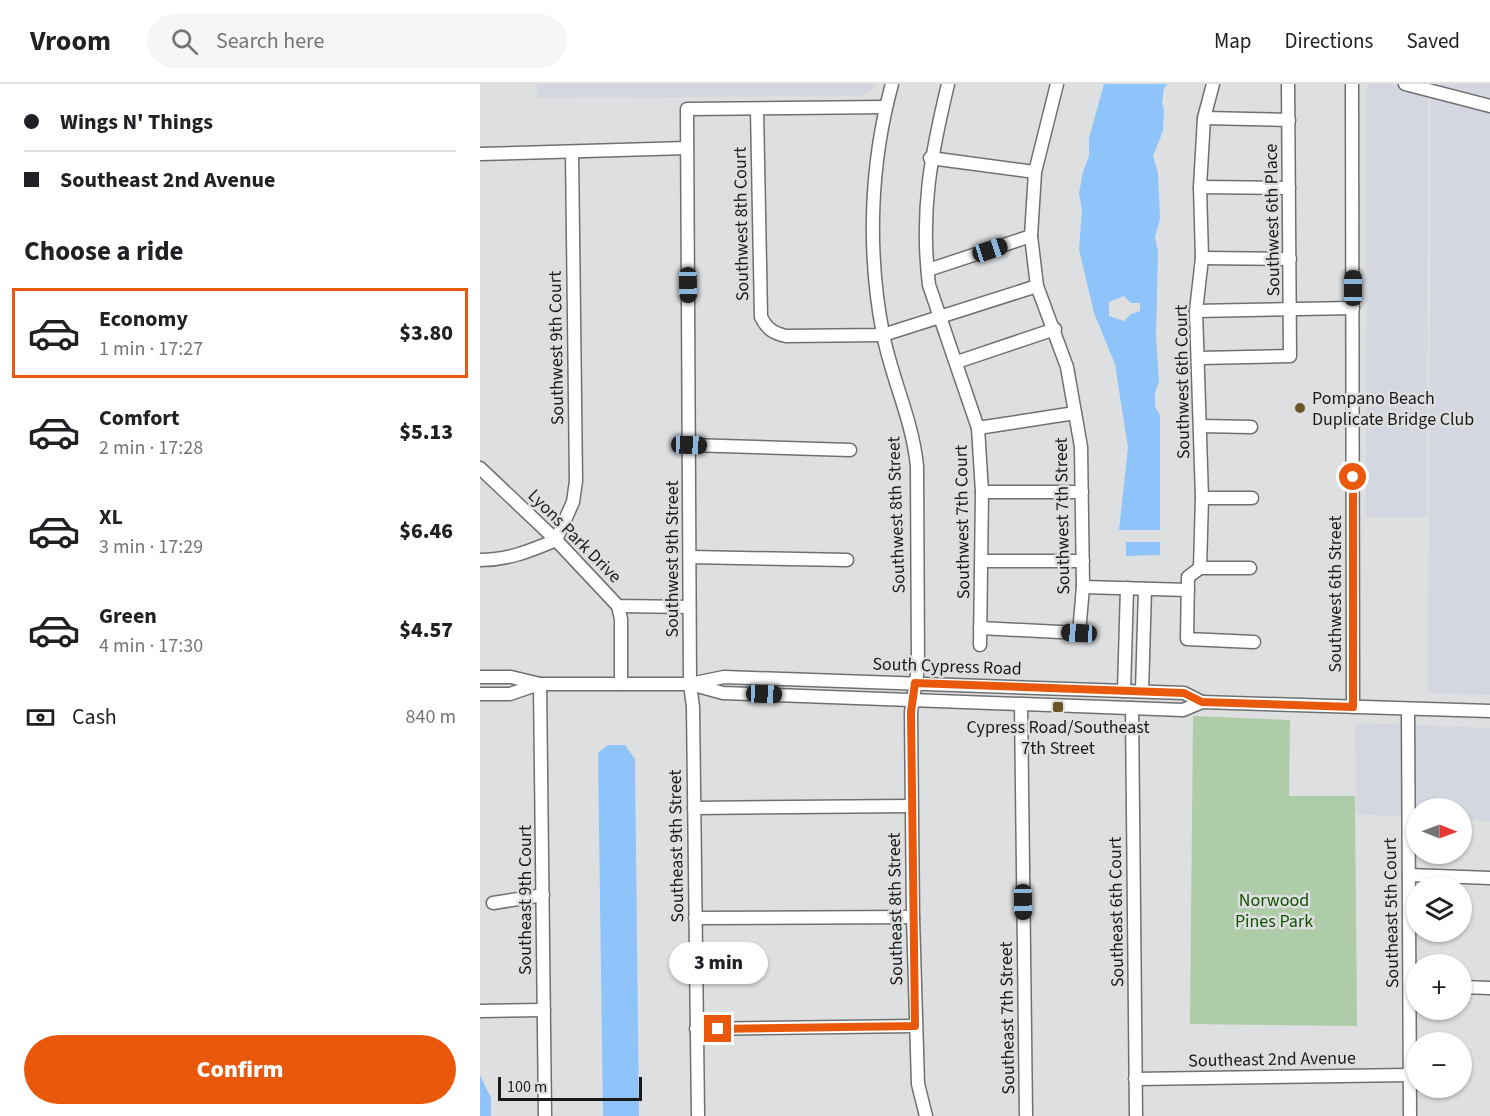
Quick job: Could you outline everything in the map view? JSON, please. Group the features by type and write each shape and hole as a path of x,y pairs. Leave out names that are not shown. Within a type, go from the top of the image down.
{"street":[{"name":"Southwest 8th Street","path":"892,84 886,107 873,206 875,275 883,335 914,435 917,466 918,668 913,699"},
{"name":"Southwest 7th Court","path":"948,84 930,158 925,213 928,270 940,318 978,428 982,492 981,645"},
{"name":"Southwest 7th Street","path":"980,628 1079,633 1083,587 1082,447 1067,368 1055,329 1037,286 1031,236 1035,172 1055,84"},
{"name":"Southwest 6th Court","path":"1213,84 1204,118 1200,187 1202,258 1196,310 1201,426 1200,568 1188,577 1187,639 1254,642"},
{"name":"Southwest 6th Place","path":"1199,358 1290,356 1288,84"},
{"name":"Southwest 6th Street","path":"1352,84 1353,707"},
{"path":"1405,84 1490,106"},
{"path":"757,109 886,107"},
{"name":"Southwest 9th Street","path":"690,684 687,109 757,109"},
{"name":"Southwest 8th Court","path":"757,109 761,317 766,327 786,336 883,335"},
{"path":"1204,118 1288,120"},
{"path":"480,154 687,148"},
{"name":"Southwest 9th Court","path":"556,540 573,502 576,481 572,152"},
{"path":"930,158 1035,172"},
{"path":"1200,187 1289,188"},
{"path":"928,270 1031,236"},
{"path":"1202,258 1290,259"},
{"path":"883,335 1037,286"},
{"path":"1196,310 1353,308"},
{"path":"957,363 1055,329"},
{"path":"978,428 1075,412"},
{"path":"1201,426 1251,427"},
{"path":"689,445 849,450"},
{"name":"Lyons Park Drive","path":"480,468 556,540 618,606 689,607"},
{"path":"982,492 1082,492"},
{"path":"1202,498 1251,498"},
{"path":"480,560 500,560 522,555 556,540"},
{"path":"690,557 847,560"},
{"path":"982,561 1083,561"},
{"path":"1200,568 1250,568"},
{"path":"1083,587 1188,590"},
{"path":"1124,691 1127,588"},
{"path":"1142,691 1145,589"},
{"path":"618,606 621,619 621,684"},
{"name":"South Cypress Road","path":"480,677 511,677 540,684 690,684 724,677 915,683 1184,693 1202,702 1490,711"},
{"name":"South Cypress Road","path":"480,694 510,694 540,684"},
{"name":"Southeast 9th Court","path":"540,684 545,1116"},
{"name":"South Cypress Road","path":"690,684 723,693 1183,710 1202,702"},
{"name":"Southeast 9th Street","path":"690,684 698,1116"},
{"name":"Southeast 8th Street","path":"913,699 911,806 915,1026 918,1084 926,1116"},
{"name":"Southeast 7th Street","path":"1021,704 1026,1116"},
{"name":"Southeast 6th Court","path":"1132,708 1136,1116"},
{"name":"Southeast 5th Court","path":"1408,709 1412,954"},
{"path":"694,808 911,806"},
{"path":"1409,875 1490,878"},
{"path":"493,903 543,895"},
{"path":"695,918 913,917"},
{"path":"1472,987 1490,988"},
{"path":"480,1011 544,1010"},
{"path":"696,1029 915,1026"},
{"name":"Southeast 2nd Avenue","path":"1135,1079 1406,1075"},
{"name":"Southeast 5th Court","path":"1410,1098 1410,1116"}],"shaded area":[{"path":"537,84 878,84 863,96 537,98"},
{"path":"1367,84 1434,84 1428,101 1427,517 1366,517"},
{"path":"1437,84 1490,84 1490,695 1428,693 1431,101"},
{"path":"1355,723 1490,728 1490,821 1472,820 1472,798 1406,798 1406,816 1356,814"}],"green space":[{"name":"Norwood Pines Park","path":"1193,716 1290,720 1289,796 1355,796 1357,1026 1190,1024"}],"water":[{"path":"1104,84 1168,84 1164,88 1162,103 1163,131 1153,156 1158,173 1160,219 1155,237 1158,252 1156,338 1159,382 1155,392 1155,407 1160,415 1160,530 1119,530 1128,448 1115,364 1094,313 1079,249 1082,210 1079,193 1089,156 1089,138","holes":["1124,296 1131,303 1140,303 1140,311 1131,314 1124,321 1109,316 1109,302"]},
{"path":"1126,542 1160,542 1160,555 1126,556"},
{"path":"608,745 625,745 635,759 639,1116 603,1116 598,753"},
{"path":"480,1075 491,1098 491,1116 480,1116"}],"place":[{"name":"Pompano Beach Duplicate Bridge Club","path":"1300,408"},
{"name":"Cypress Road/Southeast 7th Street","path":"1058,707"}],"route":[{"path":"718,1029 915,1026 911,712 915,683 1184,693 1202,702 1353,707 1353,477"}]}
